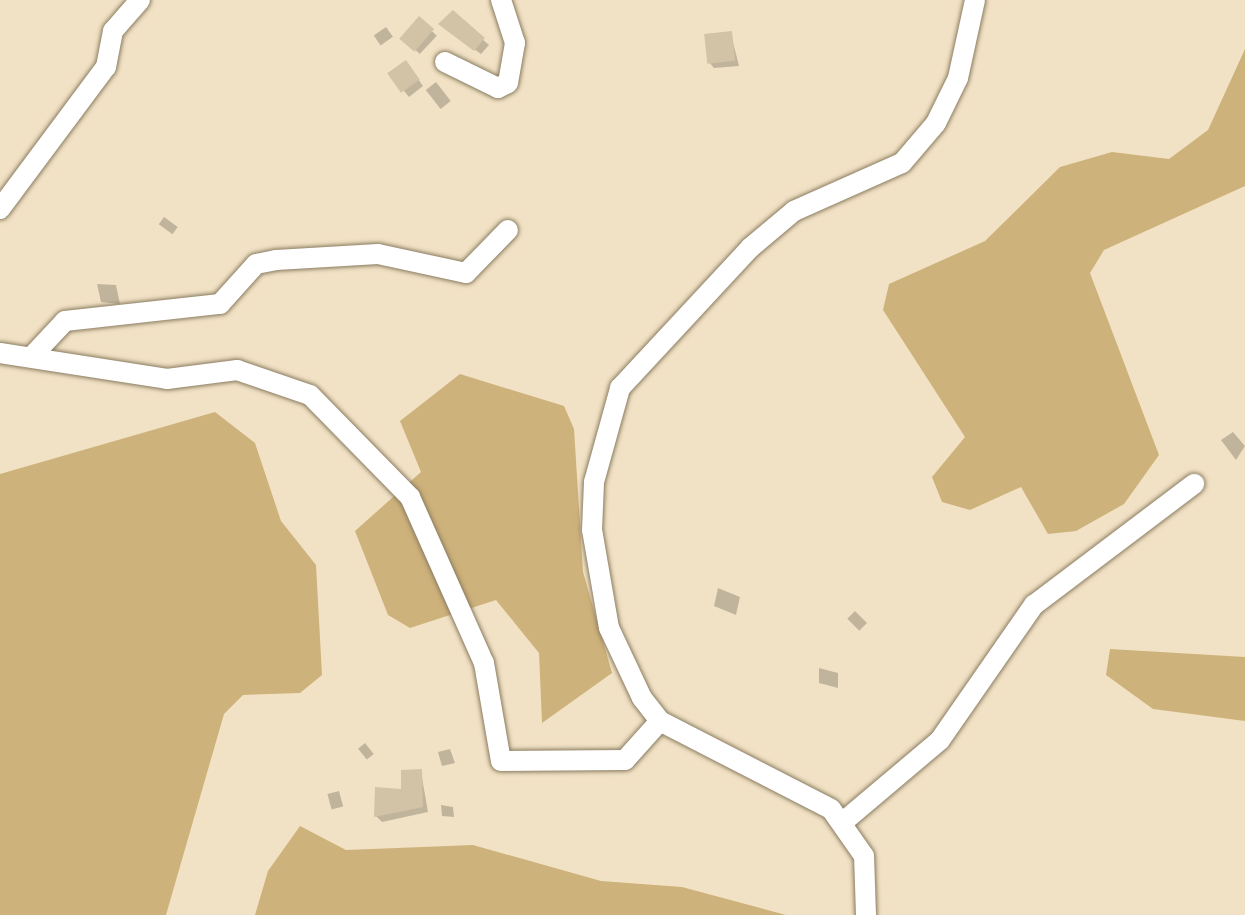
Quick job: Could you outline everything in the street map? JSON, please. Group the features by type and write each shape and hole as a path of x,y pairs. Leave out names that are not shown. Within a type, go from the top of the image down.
{"street":[{"path":"0,209 106,67 113,31 140,0"},
{"path":"445,62 498,88 508,83 515,43 501,0"},
{"path":"866,915 871,883 843,822 660,721 624,666 598,575 593,498 608,412 750,248 794,211 902,163 958,78 975,0"},
{"path":"35,353 65,321 220,304 256,264 276,260 378,254 466,274 508,230"},
{"path":"0,353 35,353 167,379 237,370 274,376 352,431 394,471 484,663 501,761 625,760 660,721"},
{"path":"843,822 940,740 1034,605 1194,484"}],"shaded area":[{"path":"1245,49 1245,186 1104,250 1090,273 1159,455 1124,504 1076,531 1048,534 1021,487 970,510 942,502 932,477 965,437 883,310 889,284 985,241 1060,167 1112,152 1169,159 1208,130"},
{"path":"460,374 564,406 574,429 583,572 612,673 542,723 539,653 496,600 410,628 388,615 355,531 421,472 400,421"},
{"path":"215,412 255,443 281,521 316,565 322,675 300,693 243,695 224,714 166,915 0,915 0,474"},
{"path":"1110,649 1245,657 1245,721 1153,709 1106,675"},
{"path":"300,826 346,850 473,845 601,881 682,887 786,915 255,915 268,871"}],"building":[{"path":"453,10 485,38 474,51 438,24"},
{"path":"419,16 434,29 414,52 399,39"},
{"path":"732,31 735,61 707,64 704,34"},
{"path":"406,60 420,80 401,93 387,73"},
{"path":"422,769 423,807 374,817 375,787 401,789 401,770"}]}
